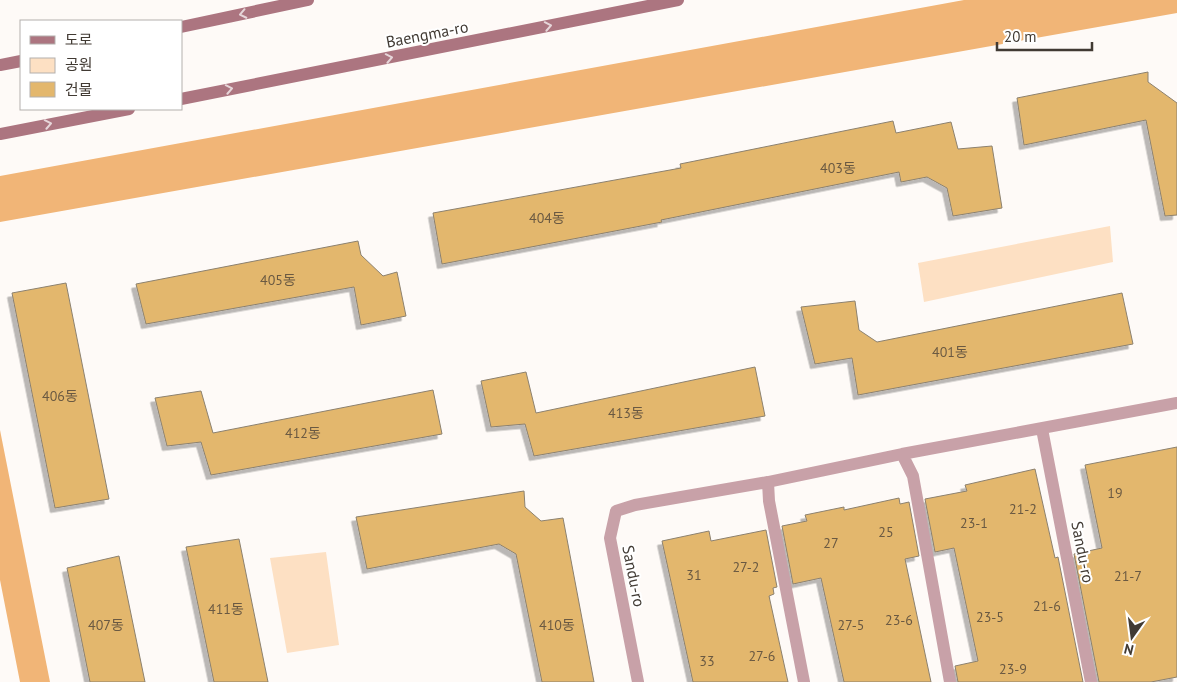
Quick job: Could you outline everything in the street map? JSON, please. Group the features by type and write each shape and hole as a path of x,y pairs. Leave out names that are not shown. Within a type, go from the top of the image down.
{"main road":[{"path":"182,27 308,0"},
{"name":"Baengma-ro","path":"182,99 678,0"},
{"path":"0,65 20,61"},
{"path":"0,134 124,110"}],"street":[{"name":"Sandu-ro","path":"638,682 610,538 616,511 635,505 768,482 902,454 1177,403"},
{"name":"Sandu-ro","path":"1042,429 1091,682"},
{"path":"902,454 913,476 950,682"},
{"path":"768,482 769,501 804,682"}],"green space":[{"path":"1110,226 1113,262 924,302 918,263"},
{"path":"326,552 339,645 287,653 270,558"}],"shaded area":[{"path":"964,0 1177,0 1177,13 0,222 0,176"},
{"path":"0,430 50,682 20,682 0,580"}],"building":[{"path":"1148,72 1148,82 1177,103 1177,215 1165,216 1146,120 1024,145 1017,98"},
{"path":"893,121 896,133 951,122 958,149 992,146 1002,208 953,216 947,188 927,177 901,182 899,172 661,220 662,222 442,264 433,213 681,168 680,164"},
{"path":"358,241 361,255 383,276 397,272 406,316 361,325 354,287 146,324 136,284"},
{"path":"66,283 109,499 55,508 12,293"},
{"path":"1122,293 1133,344 858,395 852,358 815,364 801,307 855,301 859,330 877,342"},
{"path":"755,367 765,416 534,456 525,424 491,427 481,381 526,372 536,413"},
{"path":"433,390 442,434 211,475 201,442 167,446 155,398 201,391 213,433"},
{"path":"1177,447 1177,677 1151,682 1099,682 1074,554 1102,548 1085,465"},
{"path":"1035,469 1055,558 1058,557 1083,682 958,682 955,666 978,661 954,548 935,552 925,499 967,491 965,485"},
{"path":"524,491 525,507 541,521 563,518 594,682 542,682 516,554 499,544 367,569 356,517"},
{"path":"899,498 900,504 909,502 919,556 905,559 931,682 844,682 821,578 793,584 782,526 807,521 805,515 844,507 844,510"},
{"path":"766,530 777,587 773,588 774,594 769,596 788,682 693,682 662,541 709,531 711,541"},
{"path":"239,539 268,682 214,682 186,547"},
{"path":"119,556 145,682 90,682 67,568"}]}
